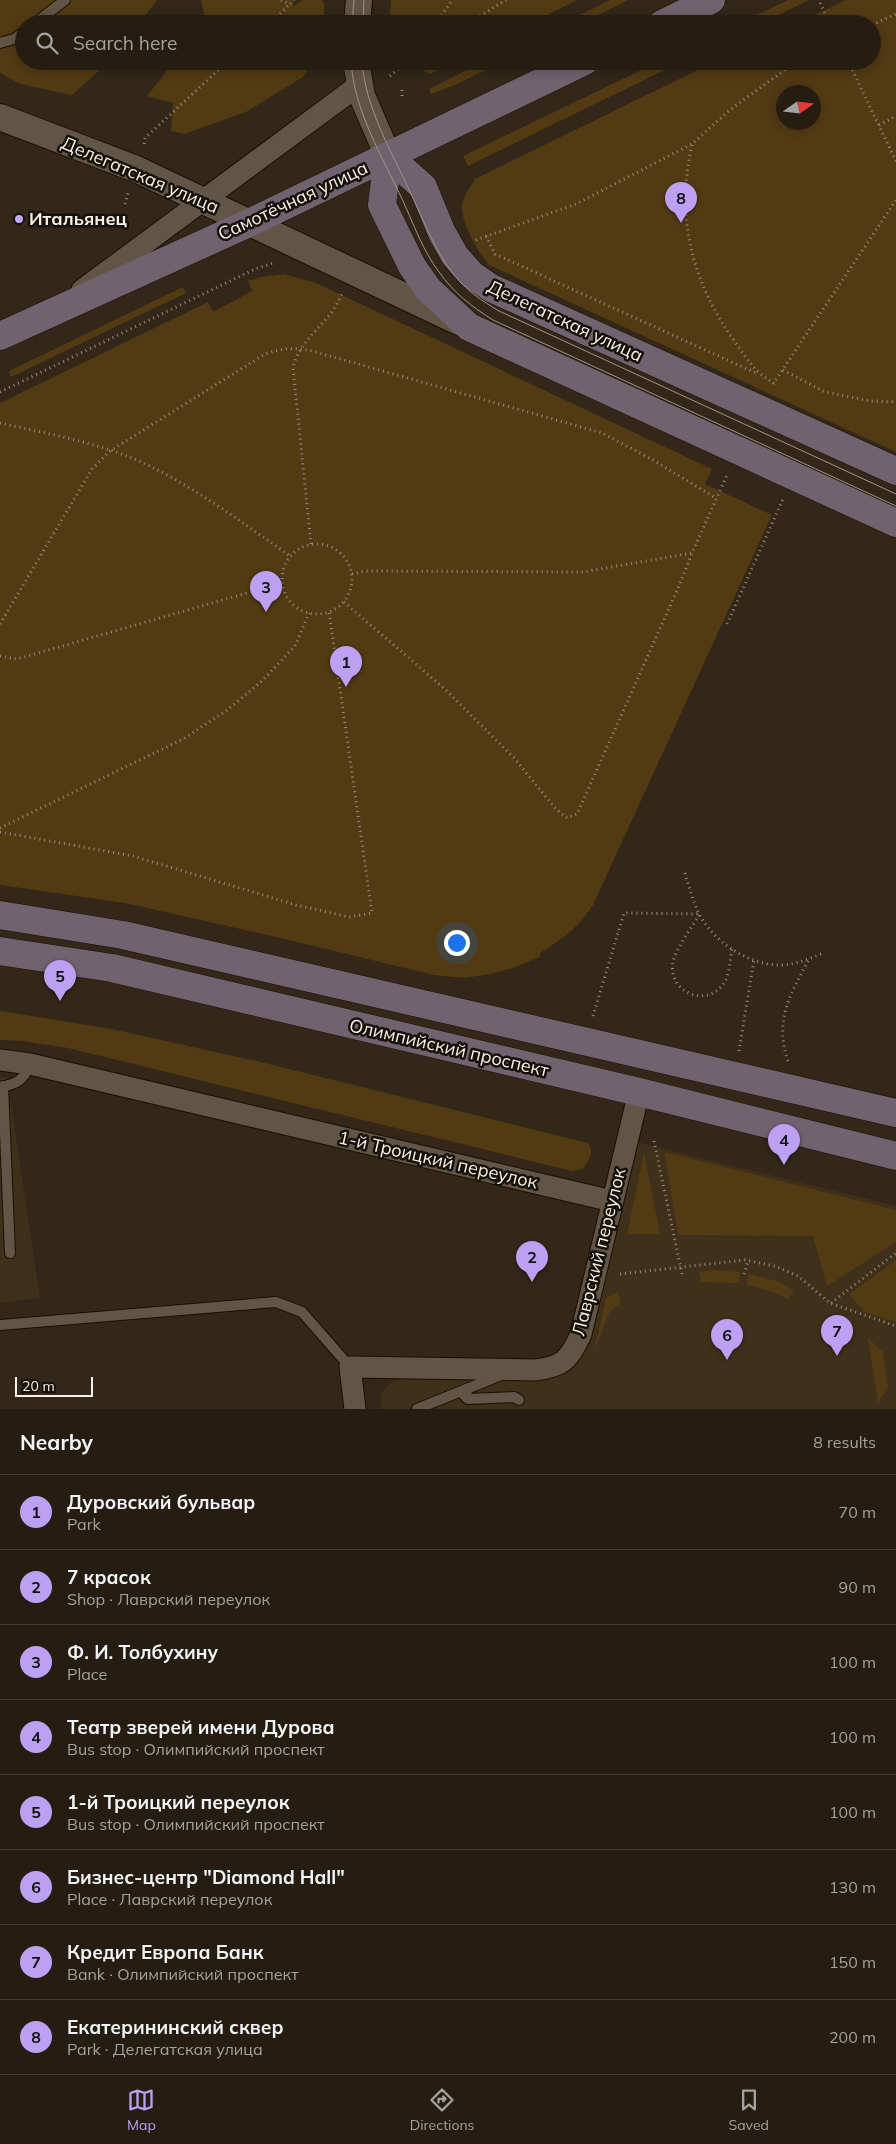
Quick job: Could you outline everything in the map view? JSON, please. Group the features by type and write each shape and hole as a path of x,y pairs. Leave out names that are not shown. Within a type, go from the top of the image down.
{"main road":[{"path":"680,15 711,0"},
{"name":"Самотёчная улица","path":"0,336 249,223 565,70"},
{"name":"Делегатская улица","path":"388,156 382,205 417,274 442,303 469,327 896,523"},
{"name":"Делегатская улица","path":"388,156 423,187 442,233 455,256 472,275 491,288 896,471"},
{"name":"Олимпийский проспект","path":"0,914 123,935 896,1113"},
{"name":"Олимпийский проспект","path":"0,951 112,968 639,1092 896,1156"}],"street":[{"path":"358,15 359,0"},
{"path":"56,309 204,202 358,73 370,116 388,156"},
{"name":"Делегатская улица","path":"0,117 136,169 469,327"},
{"name":"1-й Троицкий переулок","path":"0,1060 30,1064 612,1201"},
{"name":"Лаврский переулок","path":"350,1367 513,1370 548,1368 561,1364 572,1353 581,1334 639,1092"},
{"path":"350,1367 355,1409"}],"lane":[{"path":"46,15 66,0"},
{"path":"0,43 15,38"},
{"path":"10,1253 2,1087 17,1082 26,1076 30,1064"},
{"path":"0,1325 276,1302 302,1312 350,1367"},
{"path":"417,1409 513,1370"},
{"path":"469,1388 464,1395 468,1399 514,1397 519,1400"}],"path":[{"path":"282,0 290,4"},
{"path":"278,15 294,0"},
{"path":"442,15 452,0"},
{"path":"482,15 506,0"},
{"path":"820,3 826,15"},
{"path":"881,21 896,14"},
{"path":"145,138 218,70"},
{"path":"390,76 397,70"},
{"path":"472,241 576,204 692,144 731,109 785,70"},
{"path":"852,70 896,161"},
{"path":"402,86 402,96"},
{"path":"878,125 896,116"},
{"path":"692,144 688,165 685,212 692,255 708,298 726,329 758,374"},
{"path":"125,204 129,190"},
{"path":"486,236 495,254 774,383 896,200"},
{"path":"0,392 255,269 278,261"},
{"path":"311,544 293,368 300,348 333,310 353,271"},
{"path":"0,624 92,469 110,451 265,354 281,348 300,348 592,429 653,460 716,498"},
{"path":"783,370 825,392 870,401 896,402"},
{"path":"0,423 84,442 131,458 182,483 290,556"},
{"path":"344,602 446,690 514,758 556,809 568,818 577,814 728,473"},
{"path":"727,624 783,498"},
{"path":"311,544 323,544 342,554 349,563 352,574 350,594 344,602 329,612 319,614 299,609 285,593 282,583 284,569 290,556 300,548 311,544"},
{"path":"352,574 366,571 583,572 692,553"},
{"path":"0,656 17,659 282,583"},
{"path":"0,830 133,856 296,905 349,917 372,913 329,612"},
{"path":"0,830 175,743 226,711 262,681 295,646 309,613"},
{"path":"686,874 700,914 713,933 732,949 754,960 779,965 798,963 821,954"},
{"path":"593,1018 624,913 700,914"},
{"path":"700,914 674,960 672,972 676,983 684,992 695,996 707,996 717,991 724,982 732,949"},
{"path":"790,1065 782,1037 786,1003 810,959"},
{"path":"739,1053 754,960"},
{"path":"654,1140 682,1274"},
{"path":"830,1303 896,1253"},
{"path":"744,1274 748,1261"},
{"path":"595,1278 680,1266 748,1261 776,1266 798,1276 830,1303 896,1326"}],"shaded area":[{"path":"0,0 157,0 146,15 15,15 15,70 100,70 72,95 20,84 0,73"},
{"path":"201,0 293,0 294,6 303,0 322,0 324,4 324,15 204,15"},
{"path":"391,0 577,0 548,15 390,15"},
{"path":"610,0 628,0 598,15 579,15"},
{"path":"788,0 809,0 778,15 757,15"},
{"path":"845,0 896,0 896,452 489,265 474,243 463,216 463,200 475,179 698,70 881,70 881,15 815,15"},
{"path":"168,70 308,70 303,77 246,112 184,134 171,131 173,103 147,96"},
{"path":"423,70 438,70 430,74"},
{"path":"467,70 486,70 431,94 429,89"},
{"path":"641,70 665,70 468,166 463,156"},
{"path":"284,274 316,283 712,469 705,484 772,515 593,905 576,927 540,953 540,957 516,967 491,974 464,978 434,975 125,903 0,885 0,403 208,302 213,312 252,291 248,281"},
{"path":"183,287 186,293 11,377 9,371"},
{"path":"0,1011 107,1028 265,1063 588,1143 591,1153 582,1169 572,1171 68,1048 22,1041 0,1040"},
{"path":"7,1077 40,1298 0,1303 0,1078"},
{"path":"633,1141 896,1206 896,1409 381,1409 381,1393 390,1383 403,1379 533,1380 565,1373"},
{"path":"644,1152 660,1234 627,1234"},
{"path":"664,1152 896,1210 896,1242 827,1286 813,1236 678,1235"},
{"path":"896,1260 896,1322 864,1312 849,1294"},
{"path":"711,1270 740,1272 739,1283 701,1282 699,1272"},
{"path":"748,1274 777,1281 794,1290 788,1299 773,1292 747,1285"},
{"path":"618,1292 621,1303 610,1311 594,1351 606,1298"},
{"path":"868,1338 883,1352 888,1388 878,1403"}],"tram line":[{"path":"353,15 354,0"},
{"path":"363,15 364,0"},
{"path":"352,70 357,98 370,133 423,247 445,280 471,305 493,320 896,506"},
{"path":"363,70 368,96 374,113 430,236 454,275 480,299 499,311 896,494"}],"place":[{"name":"Итальянец","path":"19,219"},
{"name":"Екатерининский сквер","path":"681,223"},
{"name":"Ф. И. Толбухину","path":"266,612"},
{"name":"Дуровский бульвар","path":"346,687"},
{"name":"1-й Троицкий переулок","path":"60,1001"},
{"name":"Театр зверей имени Дурова","path":"784,1165"},
{"name":"7 красок","path":"532,1282"},
{"name":"Кредит Европа Банк","path":"837,1356"},
{"name":"Бизнес-центр \"Diamond Hall\"","path":"727,1360"}]}
